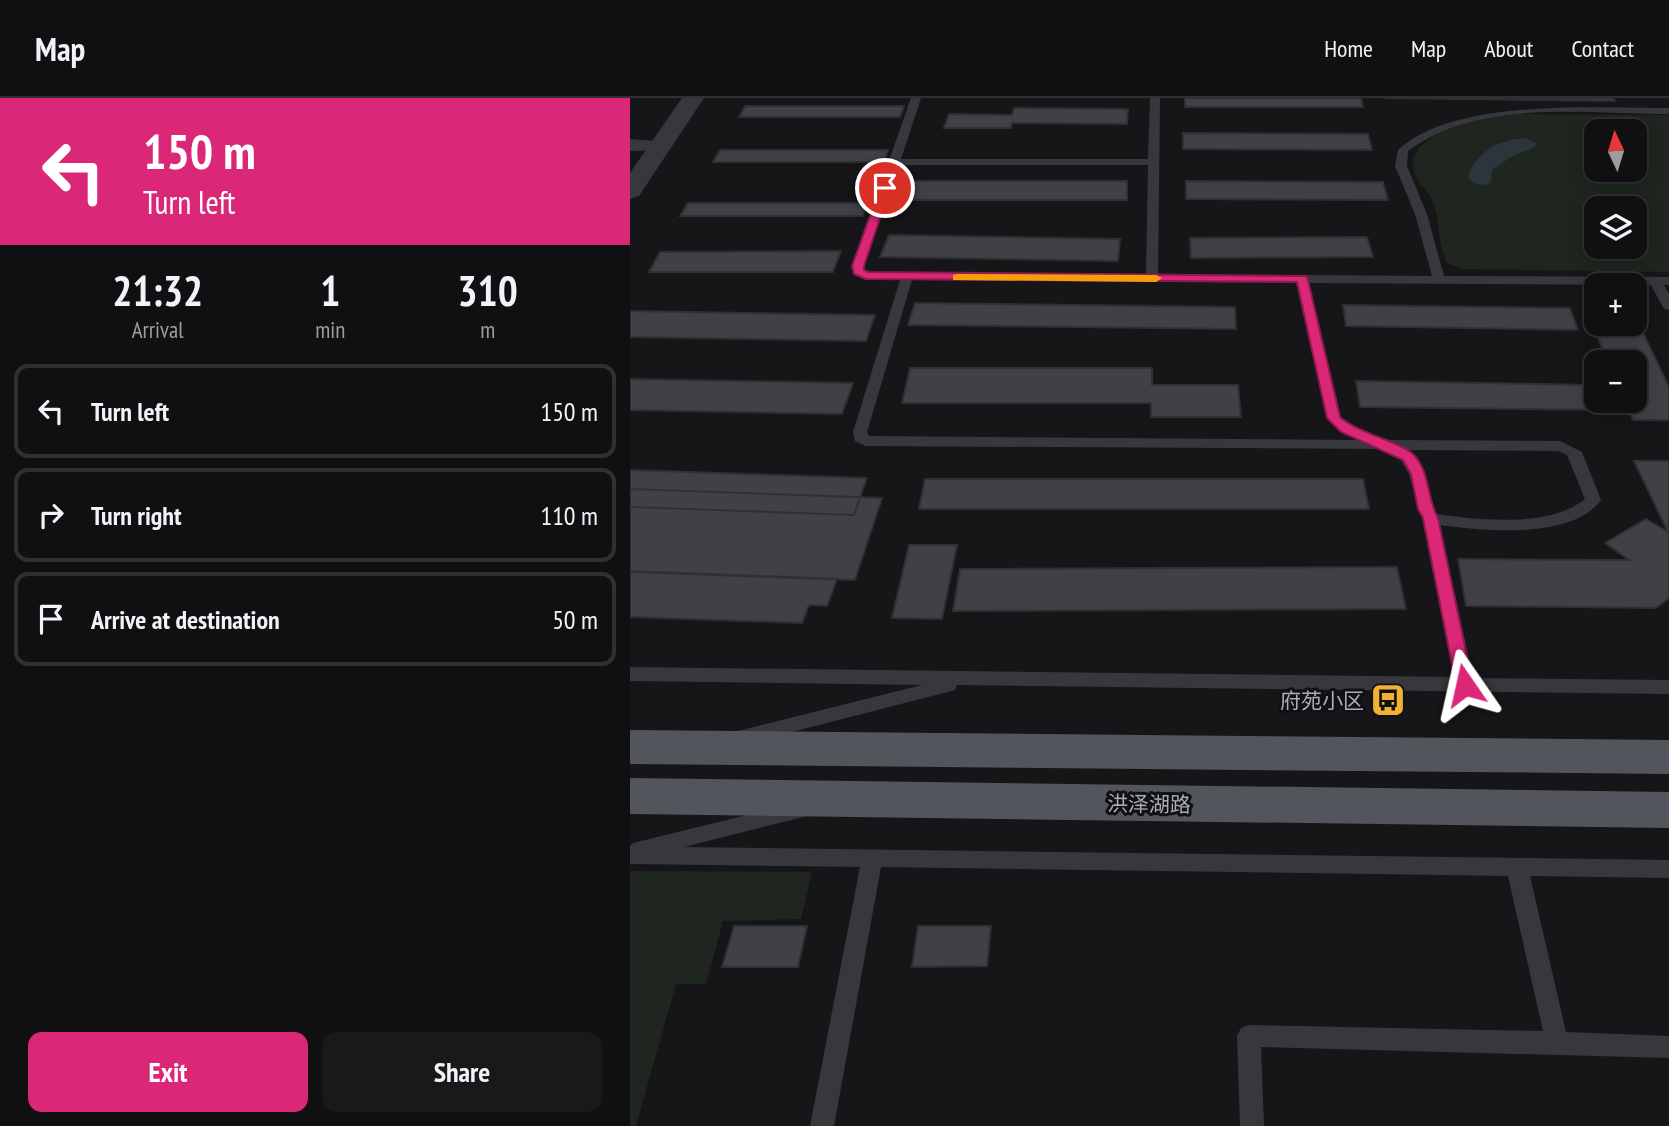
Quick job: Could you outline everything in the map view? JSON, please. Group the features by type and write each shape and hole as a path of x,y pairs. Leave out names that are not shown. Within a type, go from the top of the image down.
{"main road":[{"path":"630,747 1669,757"},
{"name":"洪泽湖路","path":"630,796 841,801 1669,810"}],"street":[{"path":"632,148 668,98"},
{"path":"630,191 693,98"},
{"path":"632,148 662,146"}],"lane":[{"path":"916,98 858,272 866,276 1662,280 1669,306"},
{"path":"1152,278 1155,98"},
{"path":"1439,279 1420,214 1401,166 1403,150 1413,141 1437,127 1485,113 1511,110 1669,111"},
{"path":"894,162 1154,162"},
{"path":"907,277 860,432 860,438 866,441 1560,446 1574,452 1593,500 1573,516 1544,522 1451,522 1430,518"},
{"path":"1303,279 1334,418 1346,429 1389,446 1408,457 1418,474 1430,518 1465,685"},
{"path":"630,674 1669,687"},
{"path":"699,748 972,679"},
{"path":"630,854 841,801"},
{"path":"630,854 1669,869"},
{"path":"822,1126 872,859"},
{"path":"1517,867 1557,1043"},
{"path":"1252,1126 1249,1036 1669,1047"}],"shaded area":[{"path":"1504,114 1669,115 1669,272 1463,269 1447,263 1435,208 1413,168 1415,156 1422,145 1463,124"},
{"path":"1525,138 1536,143 1535,147 1511,157 1492,170 1491,182 1479,184 1468,177 1477,160 1490,148 1506,141"},
{"path":"630,871 812,872 801,919 723,921 706,984 676,984 636,1126 630,1126"}],"building":[{"path":"1185,98 1361,98 1363,107 1185,107"},
{"path":"1385,98 1613,98 1615,101"},
{"path":"745,106 904,106 900,117 739,117"},
{"path":"1014,108 1128,109 1127,124 1012,123 1011,128 944,128 949,114 1012,115"},
{"path":"1183,133 1368,134 1372,150 1183,149"},
{"path":"720,150 888,150 884,162 713,162"},
{"path":"910,181 1127,181 1127,200 905,200"},
{"path":"1186,181 1383,182 1388,200 1186,199"},
{"path":"688,203 867,203 863,216 680,216"},
{"path":"889,235 1120,239 1118,261 880,257"},
{"path":"1367,237 1373,257 1191,258 1190,238"},
{"path":"841,251 833,272 649,272 660,252"},
{"path":"915,303 1235,307 1236,329 908,325"},
{"path":"1343,305 1570,308 1578,330 1346,326"},
{"path":"630,311 875,315 866,341 630,337"},
{"path":"1597,336 1645,336 1669,387 1669,420 1633,420 1630,413 1647,413 1647,350 1603,350"},
{"path":"910,368 1152,368 1152,385 1238,385 1241,417 1151,417 1151,403 902,403"},
{"path":"630,379 853,383 842,414 630,410"},
{"path":"1356,381 1584,385 1584,410 1360,407"},
{"path":"1634,461 1669,461 1669,598 1656,608 1466,606 1458,559 1629,560 1605,543 1646,519 1668,532"},
{"path":"630,470 867,478 854,515 630,507"},
{"path":"925,479 1363,479 1369,509 919,509"},
{"path":"630,489 882,498 855,580 630,572"},
{"path":"909,545 957,545 942,619 892,618"},
{"path":"1397,567 1406,609 953,611 960,569"},
{"path":"630,571 837,579 827,606 809,605 802,623 630,617"},
{"path":"734,926 807,926 798,967 722,967"},
{"path":"918,926 991,926 987,966 912,967"}],"slow traffic":[{"path":"957,277 1156,278"}],"place":[{"name":"府苑小区","path":"1388,700"}],"route":[{"path":"885,188 858,266 858,272 866,276 1303,279 1334,418 1346,429 1389,446 1408,457 1418,474 1430,518 1465,685"}]}
